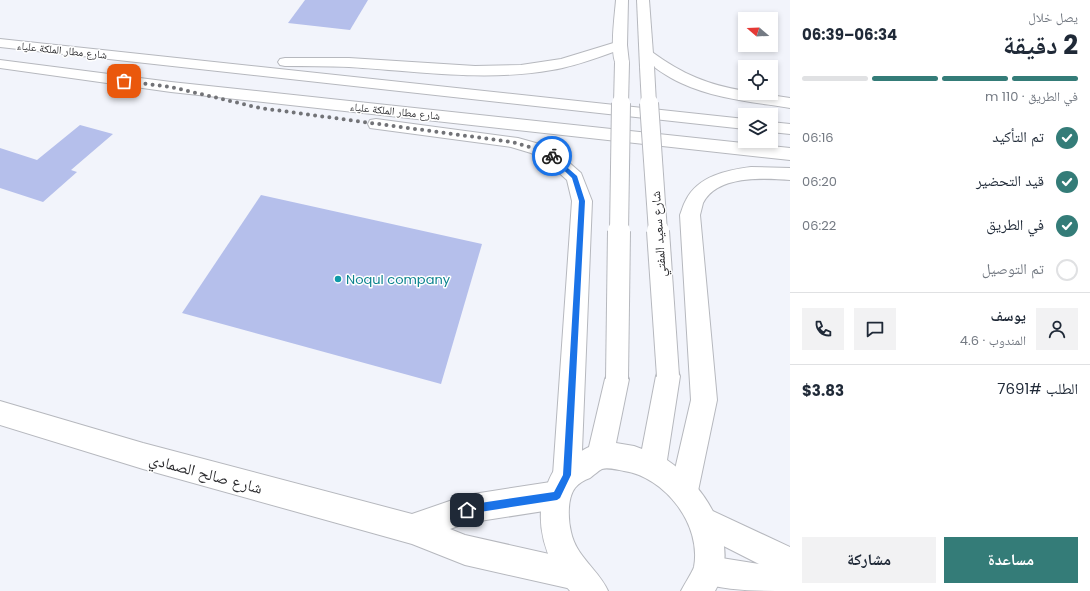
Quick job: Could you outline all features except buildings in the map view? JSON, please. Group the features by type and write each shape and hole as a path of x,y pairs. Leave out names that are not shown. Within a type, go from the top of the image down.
{"main road":[{"path":"600,456 617,379 622,0"},
{"name":"شارع سعيد المفتي","path":"643,0 668,376 652,466"},
{"name":"شارع مطار الملكة علياء","path":"0,43 738,123"},
{"path":"197,64 320,62 479,70 524,70 621,54"},
{"path":"647,61 702,86 737,94 790,103"},
{"name":"شارع مطار الملكة علياء","path":"0,64 171,87 790,154"},
{"path":"171,87 260,108 512,142 537,149 551,156 575,177 582,201 562,485 554,521 561,548 584,585"},
{"path":"778,128 790,129"},
{"path":"684,491 704,400 690,215 695,201 712,185 737,175 757,172 790,174"},
{"name":"شارع صالح الصمادي","path":"0,413 143,456 412,529 465,550 584,585"},
{"path":"412,529 467,510 562,485 600,456 626,457 652,466 684,491 694,505 702,520 709,545 703,581 790,584"},
{"path":"702,520 790,563"}],"way so far":[{"path":"124,81 171,87 245,106 512,142 537,149 552,156"}],"place":[{"name":"Noqul company","path":"338,279"}],"route":[{"path":"467,510 557,495 567,475 582,201 575,177 552,156"}]}
